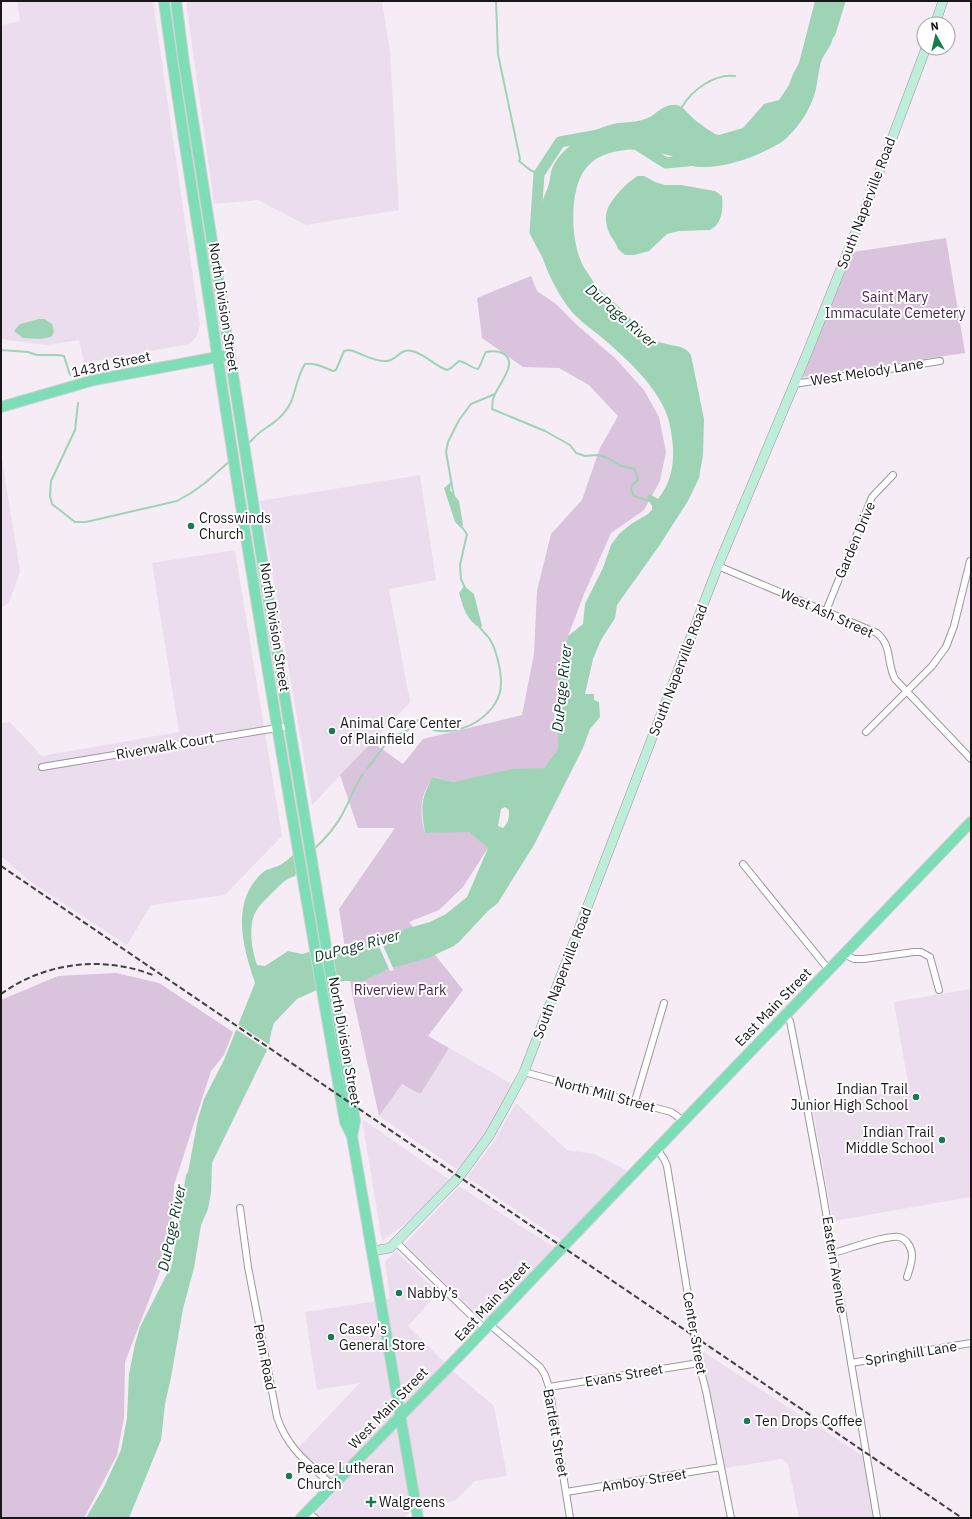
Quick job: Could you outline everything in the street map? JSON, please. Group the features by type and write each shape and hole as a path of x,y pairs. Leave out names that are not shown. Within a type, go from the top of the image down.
{"main road":[{"name":"North Division Street","path":"164,1 172,63 246,540 302,871 318,932"},
{"name":"North Division Street","path":"176,1 184,63 229,355 311,860 318,932 345,1122 352,1136 418,1518"},
{"path":"938,16 943,1"},
{"name":"South Naperville Road","path":"373,1251 390,1248 459,1177 473,1160 504,1111 524,1072 718,566 794,384 870,195 923,56"},
{"name":"143rd Street","path":"1,407 94,380 229,355"},
{"path":"246,540 258,538"},
{"name":"East Main Street","path":"462,1353 828,970 971,823"},
{"name":"West Main Street","path":"307,1516 332,1485 462,1353"}],"street":[{"name":"West Melody Lane","path":"794,384 940,361"},
{"name":"Garden Drive","path":"826,611 872,497 893,476"},
{"path":"866,732 932,666 946,647 954,626 970,561"},
{"name":"West Ash Street","path":"718,566 877,633 889,651 892,674 895,679 971,759"},
{"name":"Riverwalk Court","path":"42,767 289,726"},
{"path":"743,864 828,970"},
{"path":"844,954 854,959 864,960 921,952 926,954 931,960 939,990"},
{"path":"635,1102 664,1003"},
{"name":"Eastern Avenue","path":"785,1016 790,1021 801,1077 833,1253 877,1518"},
{"name":"North Mill Street","path":"524,1072 671,1112 684,1121"},
{"name":"Center Street","path":"657,1149 667,1166 700,1363 731,1518"},
{"name":"Penn Road","path":"240,1208 250,1274 277,1417 283,1433 294,1450 332,1485"},
{"path":"833,1253 888,1238 899,1237 908,1242 911,1248 912,1256 907,1277"},
{"name":"Bartlett Street","path":"396,1242 487,1327 540,1367 545,1375 549,1387 570,1518"},
{"name":"Springhill Lane","path":"850,1362 971,1343"},
{"name":"Evans Street","path":"549,1387 700,1363"},
{"name":"Amboy Street","path":"566,1492 722,1467"}],"shaded area":[{"path":"17,1 153,1 200,325 196,337 189,344 84,363 79,340 46,345 1,339 1,25 20,21"},
{"path":"186,1 382,1 390,52 399,210 306,225 258,200 214,204"},
{"path":"1,453 20,572 9,603 1,608"},
{"path":"420,475 436,580 389,589 410,702 312,805 260,501"},
{"path":"235,550 282,836 225,895 151,905 127,945 31,882 1,856 1,723 10,722 42,756 179,732 152,563"},
{"name":"Indian Trail Junior High School","path":"971,989 971,1197 833,1221 812,1106 909,1089 894,1002"},
{"path":"449,1048 514,1085 486,1136 461,1172 379,1116 402,1084 421,1092"},
{"path":"516,1103 567,1150 594,1154 630,1172 562,1241 467,1177 493,1143"},
{"path":"362,1119 450,1180 418,1214 382,1241"},
{"path":"459,1186 555,1248 485,1322 405,1244"},
{"path":"396,1251 438,1293 408,1326 455,1373 494,1406 507,1476 475,1481 455,1501 414,1508 404,1518 315,1518 313,1516 339,1488 296,1450 360,1383 317,1390 305,1312 390,1299 385,1262"},
{"path":"702,1351 866,1458 876,1518 799,1518 788,1464 782,1459 725,1468"}],"green space":[{"name":"Saint Mary Immaculate Cemetery","path":"946,238 965,353 803,377 853,252"},
{"name":"Riverview Park","path":"531,276 537,291 556,304 578,326 616,359 644,390 659,417 666,452 660,481 644,510 611,533 584,594 568,636 560,692 558,749 544,768 453,782 434,777 428,785 422,803 425,833 454,830 469,832 488,848 463,887 439,910 409,922 463,990 428,1036 449,1048 421,1093 420,1094 402,1084 379,1116 352,993 339,909 395,828 358,828 340,775 372,742 403,764 423,739 522,715 534,654 537,591 551,534 582,500 600,448 618,416 589,385 559,368 523,367 482,338 477,298"},
{"path":"116,973 159,983 233,1032 224,1055 211,1071 174,1185 171,1243 125,1362 124,1418 117,1455 84,1518 1,1518 1,1000 58,976"}],"water":[{"path":"815,1 838,1 831,44 821,62 814,96 807,112 792,132 782,142 747,159 709,167 692,166 671,156 655,152 635,150 620,151 610,153 595,160 587,167 581,176 574,202 573,217 576,246 585,269 601,291 635,324 655,340 680,347 688,351 691,355 704,419 703,455 699,478 688,501 659,546 617,605 615,618 601,640 593,659 585,694 594,694 594,700 599,702 600,717 590,729 583,748 534,845 498,903 488,911 454,946 428,958 388,969 363,981 344,981 328,985 297,999 274,1023 269,1046 212,1163 211,1193 208,1209 201,1225 194,1268 183,1309 165,1404 161,1440 129,1518 86,1518 104,1487 121,1450 127,1418 129,1374 135,1344 140,1327 172,1264 186,1175 188,1172 198,1119 204,1099 224,1060 255,983 247,955 242,926 246,898 252,885 262,873 282,864 294,854 295,876 283,882 261,904 253,919 251,932 255,959 257,965 265,966 288,951 302,954 332,946 337,953 343,953 377,942 405,929 430,922 446,914 467,897 488,848 469,832 425,833 422,810 424,798 429,785 433,777 453,782 512,769 544,768 558,749 559,679 568,636 583,624 585,604 603,568 611,545 619,534 652,510 652,506 647,498 649,494 658,499 666,487 672,469 673,448 667,415 662,404 642,375 607,342 580,320 571,310 559,293 544,263 539,245 538,223 543,201 549,185 551,172 555,163 561,154 578,140 599,129 618,123 639,121 651,116 667,106 672,105 680,106 698,122 715,134 719,135 743,128 764,104 779,100 789,85 799,63","holes":["505,807 509,810 508,822 503,828 498,826 501,809"]},
{"path":"638,176 644,176 665,185 681,185 715,191 722,196 722,211 718,224 710,230 679,231 667,234 649,251 634,255 625,255 618,249 609,233 606,223 606,213 615,196 629,182"},
{"path":"44,319 52,324 54,332 51,337 40,339 23,338 14,331 20,324"},
{"path":"451,482 450,490 459,501 463,525 461,528 455,522 444,488"},
{"path":"464,586 474,594 482,626 480,628 472,622 464,608 459,593"}],"pier":[{"path":"380,939 394,970 390,971 376,940"},
{"path":"236,1023 271,1046 269,1051 234,1028"}],"waterway":[{"path":"496,1 498,54 520,159 519,161 530,170 539,174"},
{"name":"DuPage River","path":"830,33 840,1"},
{"path":"682,107 686,101 705,84 720,77 735,76"},
{"name":"DuPage River","path":"545,251 535,232 539,174 560,142 598,135"},
{"name":"DuPage River","path":"636,144 666,163 697,160"},
{"path":"1,350 28,352 37,355 64,356 70,375"},
{"path":"247,445 285,411 291,402 305,364 317,365 333,371 336,370 344,351 354,351 372,359 382,361 393,359 404,351 412,351 447,370 459,361 478,369 486,352 493,351 504,354 508,358 509,364 505,376 493,399 492,409 545,431 570,445 576,453 585,456 597,455 608,458 619,465 633,468 636,472 638,480 632,485 631,490 634,496 649,501"},
{"path":"454,497 446,452 448,442 459,420 471,404 495,394"},
{"path":"78,403 75,430 51,481 50,496 52,504 75,522 86,522 177,501 205,483 231,460"},
{"path":"461,526 467,534 460,565 461,579 465,588"},
{"path":"367,769 385,745 396,736 408,730 418,720 434,730 457,730 479,720 488,713 495,704 500,693 501,677 492,642 479,626"},
{"path":"313,850 337,823 363,774"}],"railway":[{"path":"1,866 962,1518"},
{"path":"1,994 18,983 37,975 76,965 116,965 136,969 155,976"}],"place":[{"name":"Crosswinds Church","path":"191,526"},
{"name":"Animal Care Center of Plainfield","path":"332,731"},
{"name":"Indian Trail Junior High School","path":"916,1097"},
{"name":"Indian Trail Middle School","path":"942,1140"},
{"name":"Nabby’s","path":"399,1293"},
{"name":"Casey's General Store","path":"331,1337"},
{"name":"Ten Drops Coffee","path":"747,1421"},
{"name":"Peace Lutheran Church","path":"289,1476"},
{"name":"Walgreens","path":"371,1502"}]}
